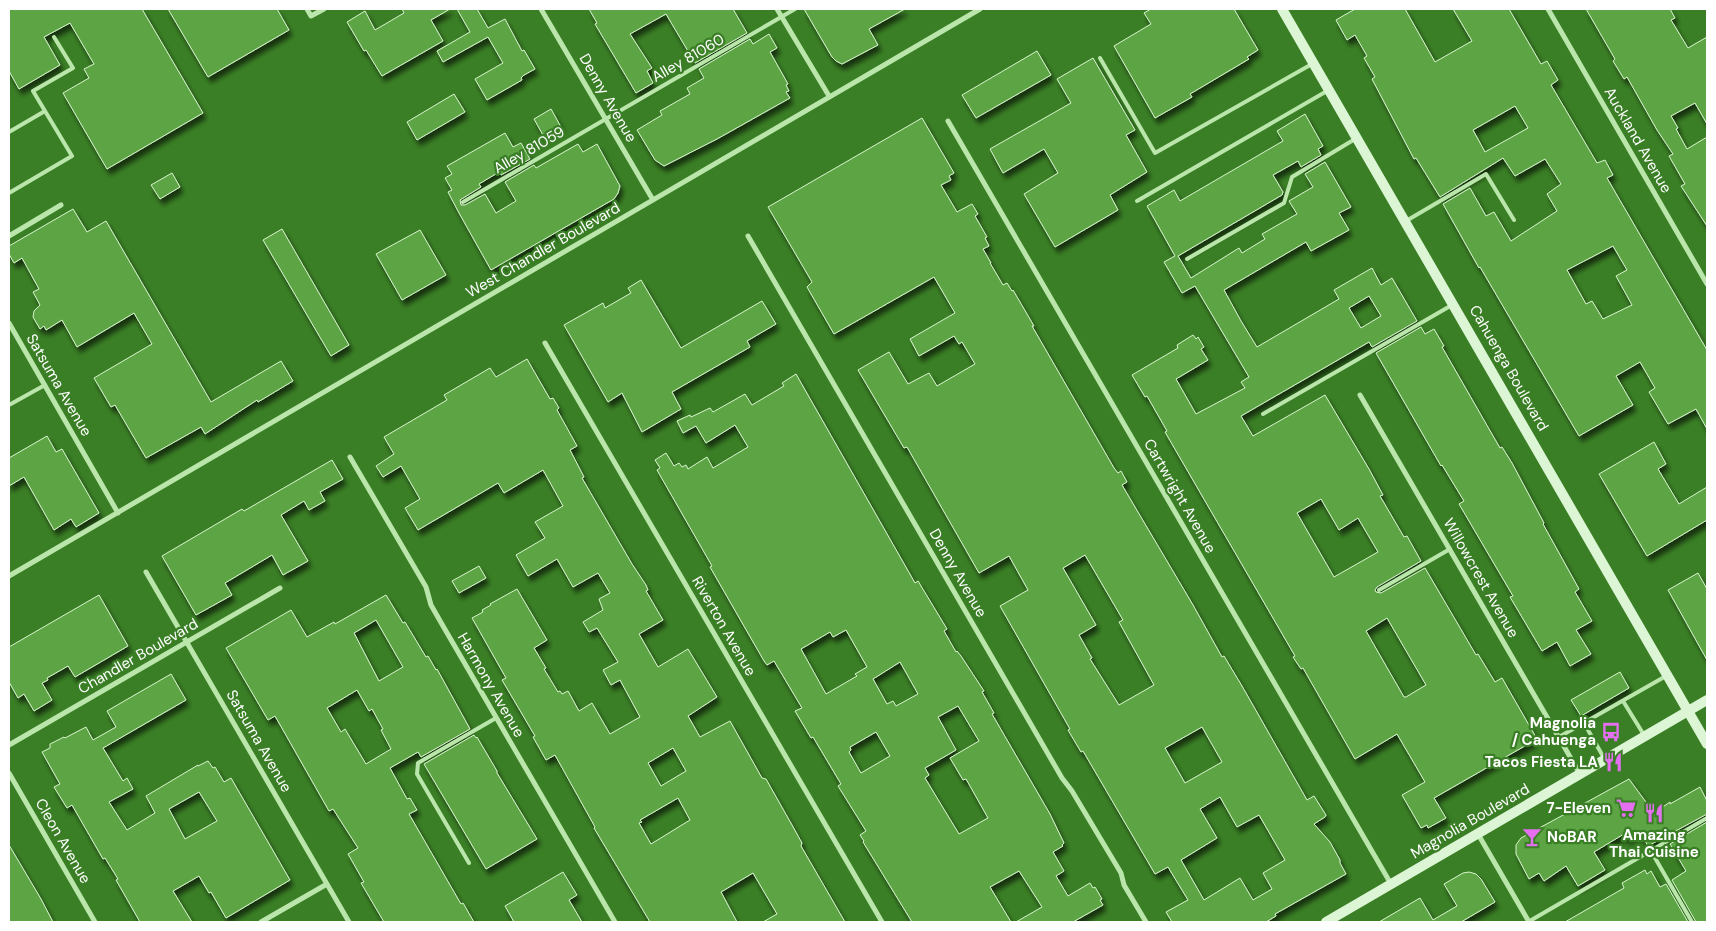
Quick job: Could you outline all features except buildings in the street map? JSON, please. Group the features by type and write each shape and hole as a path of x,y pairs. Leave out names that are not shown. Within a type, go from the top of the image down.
{"main road":[{"name":"Cahuenga Boulevard","path":"1282,9 1707,744"},
{"name":"Magnolia Boulevard","path":"1326,922 1707,700"}],"street":[{"path":"307,9 311,16 324,9"},
{"name":"Denny Avenue","path":"541,9 652,200"},
{"path":"777,9 829,96"},
{"name":"West Chandler Boulevard","path":"118,513 980,9"},
{"name":"Auckland Avenue","path":"1548,9 1707,284"},
{"name":"Cartwright Avenue","path":"948,121 1391,884"},
{"path":"9,236 61,205"},
{"name":"Denny Avenue","path":"748,236 1062,778 1072,791 1121,873 1124,885 1146,922"},
{"name":"Satsuma Avenue","path":"9,322 118,513"},
{"name":"Riverton Avenue","path":"545,342 882,922"},
{"name":"Willowcrest Avenue","path":"1360,395 1580,775"},
{"name":"Harmony Avenue","path":"350,457 426,587 432,605 496,718 615,922"},
{"path":"9,576 118,513"},
{"name":"Satsuma Avenue","path":"146,572 349,922"},
{"name":"Chandler Boulevard","path":"9,745 280,588"},
{"name":"Cleon Avenue","path":"9,773 95,922"},
{"path":"1478,834 1529,922"},
{"path":"261,922 327,884"}],"lane":[{"name":"Alley 81060","path":"606,118 796,9"},
{"path":"9,193 72,156 33,91 73,68 54,37"},
{"path":"1100,58 1155,153 1314,63"},
{"path":"1137,201 1329,90"},
{"path":"9,132 45,111"},
{"name":"Alley 81059","path":"462,202 606,118"},
{"path":"1187,259 1284,202 1292,177 1357,138"},
{"path":"1406,221 1486,174 1514,220"},
{"path":"1263,414 1454,304"},
{"path":"9,406 45,385"},
{"path":"1379,590 1450,549"},
{"path":"1559,737 1668,675"},
{"path":"1623,701 1644,737"},
{"path":"469,863 417,774 418,763 496,718"},
{"path":"1584,723 1605,760"},
{"path":"1529,922 1707,818"},
{"path":"1651,851 1692,922"}],"place":[{"name":"Magnolia / Cahuenga","path":"1611,732"},
{"name":"Tacos Fiesta LA","path":"1613,762"},
{"name":"7-Eleven","path":"1626,808"},
{"name":"Amazing Thai Cuisine","path":"1654,813"},
{"name":"NoBAR","path":"1532,837"}]}
